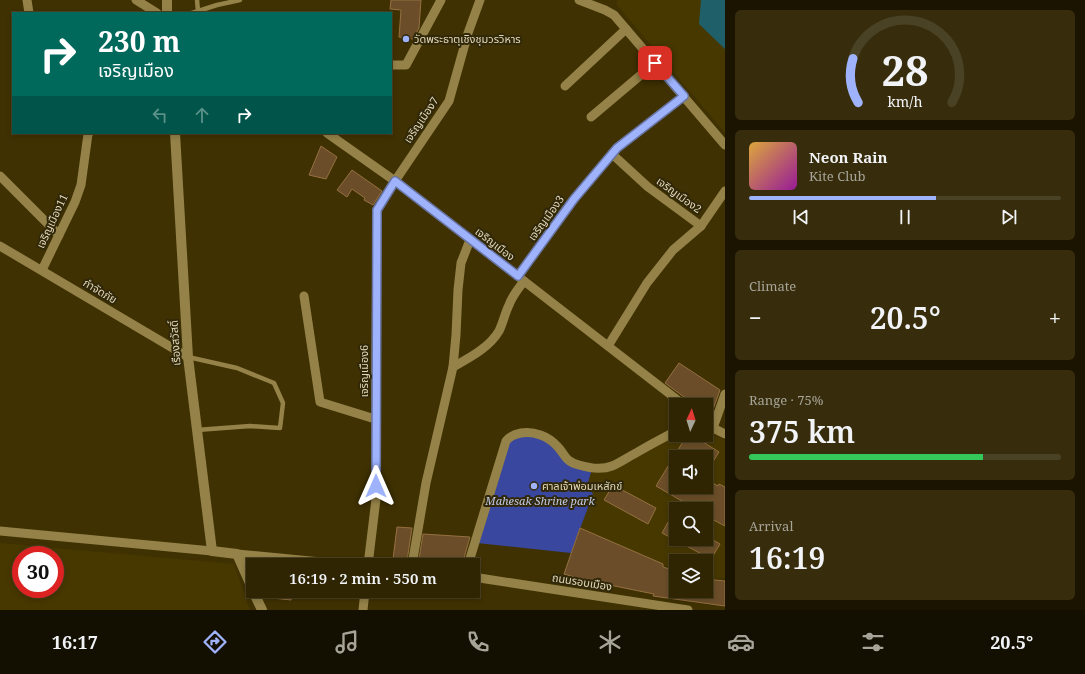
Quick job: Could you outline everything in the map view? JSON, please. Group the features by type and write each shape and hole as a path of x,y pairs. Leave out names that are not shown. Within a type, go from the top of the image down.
{"street":[{"path":"27,0 29,12"},
{"path":"136,0 155,12"},
{"path":"167,0 167,12"},
{"path":"392,65 406,65 441,0"},
{"name":"เจริญเมือง7","path":"395,181 448,101 468,33 480,0"},
{"path":"579,0 614,15 725,145"},
{"path":"565,86 626,29"},
{"path":"591,117 655,63"},
{"name":"เจริญเมือง3","path":"453,367 476,353 488,344 494,337 499,330 521,279 574,199 617,148 684,96"},
{"name":"เจริญเมือง11","path":"42,270 75,202 80,185 88,134"},
{"name":"เรืองสวัสดิ์","path":"175,134 188,357 212,551"},
{"name":"เจริญเมือง","path":"328,134 395,181 675,398"},
{"name":"เจริญเมือง2","path":"612,154 648,187 701,226 725,191"},
{"path":"0,176 60,235"},
{"name":"เจริญเมือง6","path":"369,558 376,499 377,210 395,181"},
{"path":"608,346 647,283 673,250 701,226"},
{"path":"413,558 426,483 453,367 461,263 470,240"},
{"name":"กำจัดภัย","path":"0,246 188,357"},
{"path":"304,296 320,402 376,419"},
{"path":"713,417 725,394"},
{"path":"713,427 725,434"},
{"path":"470,558 506,441 509,437 525,432 538,434 551,440 557,445 566,459 573,463 589,468 599,468 613,466 669,435"},
{"path":"0,531 278,558"},
{"path":"236,554 246,576"},
{"name":"ถนนรอบเมือง","path":"480,578 688,610"},
{"path":"256,598 262,610"},
{"path":"363,610 364,598"}],"lane":[{"path":"197,0 198,12 217,5 240,0"},
{"path":"188,357 237,368 274,383 283,403 280,428 250,426 197,430"}],"shaded area":[{"path":"617,0 725,0 725,133 617,5"},
{"path":"701,0 725,0 725,49 699,24"},
{"path":"713,435 725,440 725,578 713,578 713,554 669,554 669,567 580,528 592,494 587,486 592,469 615,468 669,439 669,442 713,442"},
{"path":"0,543 33,546 12,546 12,598 64,598 64,549 234,564 250,610 0,610"}],"green space":[{"name":"Mahesak Shrine park","path":"532,432 551,440 566,459 592,469 587,486 593,494 571,553 477,543 511,435"}],"building":[{"path":"391,0 421,0 419,28 413,39 399,37 401,10 390,9"},
{"path":"321,146 337,157 326,179 309,175"},
{"path":"352,170 382,191 373,205 364,200 365,198 352,189 347,197 337,190"},
{"path":"679,363 720,390 713,410 713,398 685,398 665,383"},
{"path":"683,442 703,442 719,452 713,462 713,450 678,450"},
{"path":"669,465 669,494 656,486"},
{"path":"713,483 718,486 719,484 725,487 725,526 713,520 713,502 684,502 670,494 713,494"},
{"path":"613,485 656,508 648,524 604,500"},
{"path":"669,521 669,537 662,533"},
{"path":"397,527 412,528 407,558 393,558"},
{"path":"580,528 663,564 663,567 669,569 669,598 713,598 713,580 725,581 725,606 653,596 654,594 580,579 564,574"},
{"path":"423,534 470,537 464,558 419,558"},
{"path":"713,540 720,544 713,556 713,554 702,554 686,546 713,546"},
{"path":"272,598 291,598 291,600"}],"place":[{"name":"วัดพระธาตุเชิงชุมวรวิหาร","path":"406,39"},
{"name":"ศาลเจ้าพ่อมเหสักข์","path":"534,486"}],"route":[{"path":"376,486 377,210 395,181 518,276 574,199 617,148 684,96 655,63"}]}
